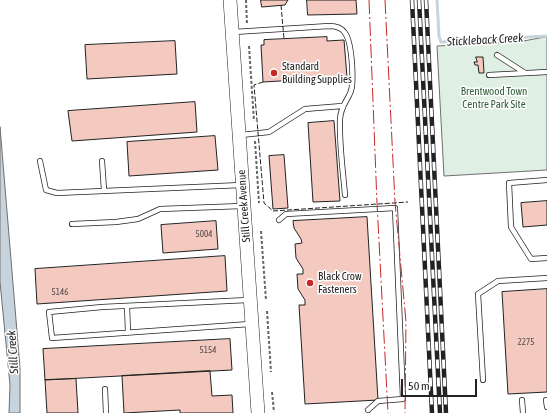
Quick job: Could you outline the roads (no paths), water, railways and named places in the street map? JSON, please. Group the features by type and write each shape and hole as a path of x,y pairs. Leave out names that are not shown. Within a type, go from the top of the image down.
{"street":[{"name":"Still Creek Avenue","path":"230,0 258,413"}],"lane":[{"path":"232,32 329,26 340,28 345,32 350,44 352,83 349,95 342,106 340,120 345,195"},
{"path":"497,55 525,73"},
{"path":"489,75 547,72"},
{"path":"239,136 269,132 305,109 342,106"},
{"path":"102,160 104,190"},
{"path":"40,161 46,190 57,193 242,185"},
{"path":"547,180 509,183 511,227 531,259 547,258"},
{"path":"72,224 116,222 138,219 160,210 244,206"},
{"path":"279,220 286,214 395,208 403,399 378,401 368,410"},
{"path":"483,380 478,294 498,281 547,278"},
{"path":"250,300 127,306 49,312 52,338 252,324"},
{"path":"127,306 128,332"},
{"path":"105,389 106,413"},
{"path":"522,400 522,413"},
{"path":"546,400 547,407"}],"water":[{"name":"Still Creek","path":"0,127 20,368 20,413 9,413 10,385 0,282"}],"waterway":[{"name":"Stickleback Creek","path":"437,0 439,36 441,42 547,36"}],"railway":[{"path":"412,0 432,413"},
{"path":"419,0 440,413"},
{"path":"426,0 446,413"}],"place":[{"name":"Standard Building Supplies","path":"274,73"},
{"name":"Black Crow Fasteners","path":"310,283"}],"park label":[{"name":"Brentwood Town Centre Park Site","path":"494,98"}]}
